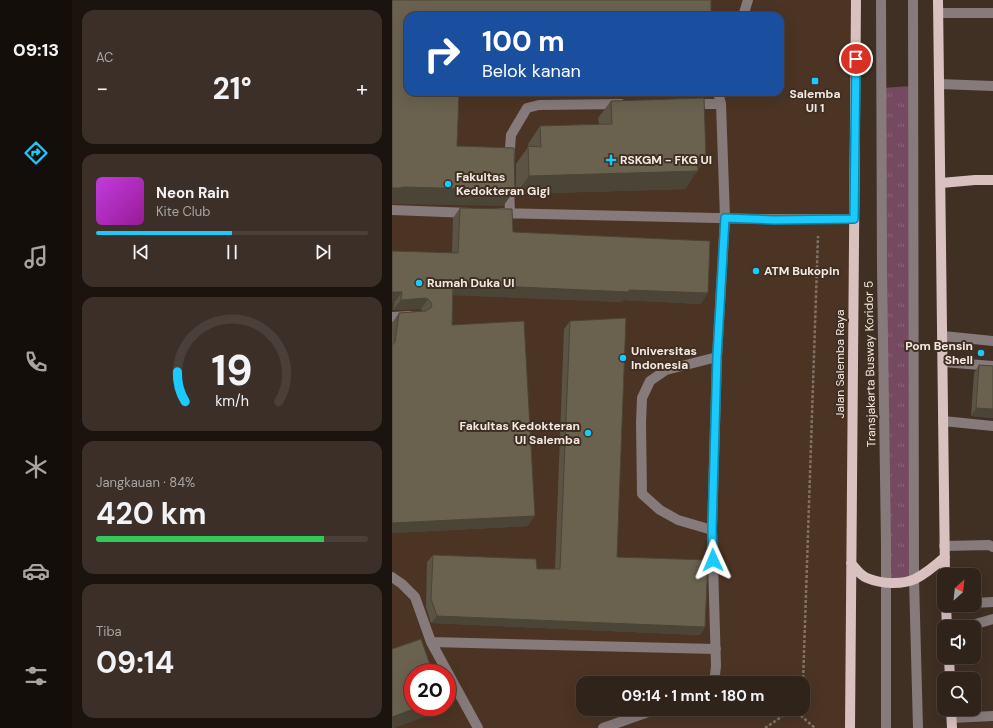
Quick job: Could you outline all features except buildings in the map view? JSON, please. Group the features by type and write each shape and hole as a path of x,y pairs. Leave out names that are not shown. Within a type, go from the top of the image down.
{"main road":[{"name":"Jalan Salemba Raya","path":"850,728 856,0"},
{"path":"938,0 945,568"},
{"path":"941,183 993,180"},
{"path":"851,563 858,572 875,581 900,583 914,579 930,570 945,556"}],"lane":[{"path":"744,12 748,0"},
{"name":"Transjakarta Busway Koridor 5","path":"881,0 886,728"},
{"path":"913,0 914,579 918,728"},
{"path":"938,13 993,13"},
{"path":"939,84 993,86"},
{"path":"715,676 716,649 712,530 717,357 725,218 721,104 719,96"},
{"path":"510,214 509,152 511,135 527,108 539,105 634,104"},
{"path":"682,104 721,104"},
{"path":"392,210 510,214 819,220 854,219"},
{"path":"392,316 418,315"},
{"path":"943,336 993,341"},
{"path":"712,530 678,520 660,510 642,494 640,423 642,398 650,381 666,370 717,357"},
{"path":"943,362 993,366"},
{"path":"944,421 993,426"},
{"path":"944,546 989,545 993,547"},
{"path":"392,577 402,584 415,597 431,642 478,728"},
{"path":"981,603 993,602"},
{"path":"981,622 993,619"},
{"path":"431,642 716,649"},
{"path":"603,728 637,716"},
{"path":"952,718 993,716"}],"path":[{"path":"803,676 819,220"},
{"path":"765,728 783,716"},
{"path":"801,716 816,728"}],"shaded area":[{"name":"Universitas Indonesia","path":"392,0 855,0 850,728 392,728"},
{"path":"993,716 993,728 952,728 952,718"}],"green space":[{"path":"913,86 914,579 886,582 882,88"}],"place":[{"name":"Salemba UI 1","path":"815,81"},
{"name":"RSKGM - FKG UI","path":"611,160"},
{"name":"Fakultas Kedokteran Gigi","path":"448,184"},
{"name":"ATM Bukopin","path":"756,271"},
{"name":"Rumah Duka UI","path":"419,283"},
{"name":"Pom Bensin Shell","path":"981,353"},
{"name":"Universitas Indonesia","path":"623,358"},
{"name":"Fakultas Kedokteran UI Salemba","path":"588,433"}],"route":[{"path":"713,560 712,530 717,357 725,218 774,220 854,219 856,59"}]}
